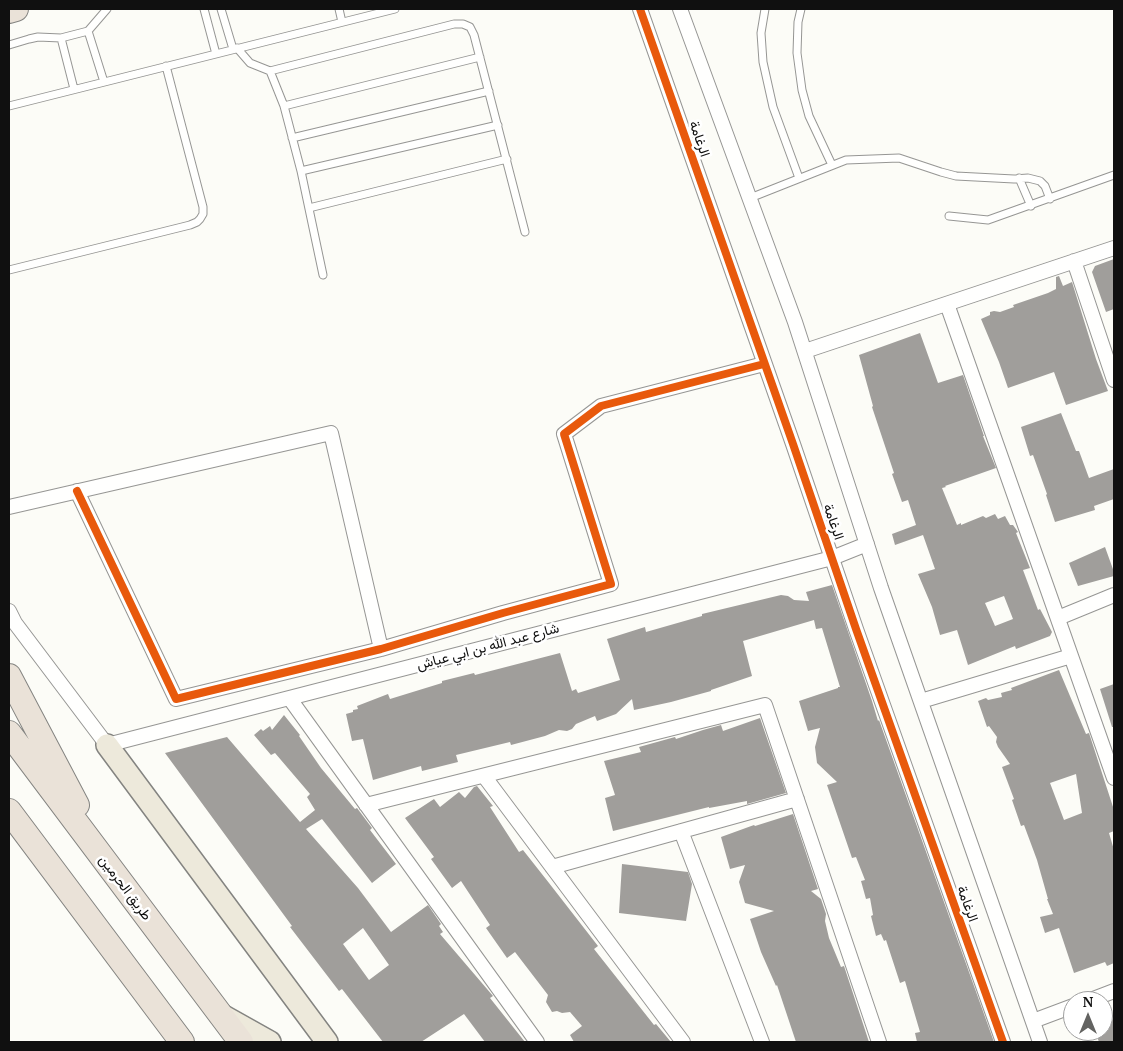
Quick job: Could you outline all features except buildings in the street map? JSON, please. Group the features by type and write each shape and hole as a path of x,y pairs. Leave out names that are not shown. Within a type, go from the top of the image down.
{"highway":[{"path":"9,11 16,9"},
{"path":"9,676 112,871"},
{"name":"طريق الحرمين","path":"9,733 241,1042"},
{"path":"9,811 182,1042"}],"main road":[{"path":"107,745 327,1042"},
{"path":"219,1014 270,1042"}],"street":[{"name":"الرغامة","path":"640,9 1003,1042"},
{"name":"الرغامة","path":"680,9 796,322 881,588 1040,1042"},
{"path":"805,351 1114,248"},
{"path":"1074,261 1114,380"},
{"path":"946,304 1114,778"},
{"path":"78,491 176,699 381,649 611,584 564,434 601,406 764,364"},
{"path":"9,507 331,433 381,649"},
{"name":"شارع عبد الله بن ابي عياش","path":"107,745 832,558 867,544"},
{"path":"1058,618 1114,595"},
{"path":"9,611 15,623 107,745"},
{"path":"921,701 1071,656"},
{"path":"290,699 537,1042"},
{"path":"366,805 765,705 879,1042"},
{"path":"484,776 683,1042"},
{"path":"552,867 797,799"},
{"path":"681,831 762,1042"},
{"path":"1033,1021 1063,1010"}],"lane":[{"path":"9,45 29,39 61,38 88,31 107,9"},
{"path":"204,9 216,54"},
{"path":"221,9 235,49 250,63 270,71 454,24 463,24 470,27 474,35 526,232"},
{"path":"338,9 342,22"},
{"path":"9,106 395,9"},
{"path":"765,9 761,33 762,62 773,107 799,178"},
{"path":"801,9 798,22 797,53 802,90 809,116 832,165"},
{"path":"88,31 104,82"},
{"path":"61,38 74,89"},
{"path":"284,106 480,57"},
{"path":"9,270 190,225 200,219 203,214 203,207 166,66"},
{"path":"270,71 284,106 301,172 323,275"},
{"path":"292,138 489,91"},
{"path":"301,172 498,126"},
{"path":"750,198 846,160 899,158 956,176 1028,178 1040,181 1045,186 1050,198"},
{"path":"309,208 507,159"},
{"path":"949,216 988,220 1114,175"},
{"path":"1019,178 1030,206"}],"cycle path":[{"path":"640,9 856,629 1003,1042"},
{"path":"77,491 176,699 381,649 611,584 564,434 601,406 764,364"}]}
